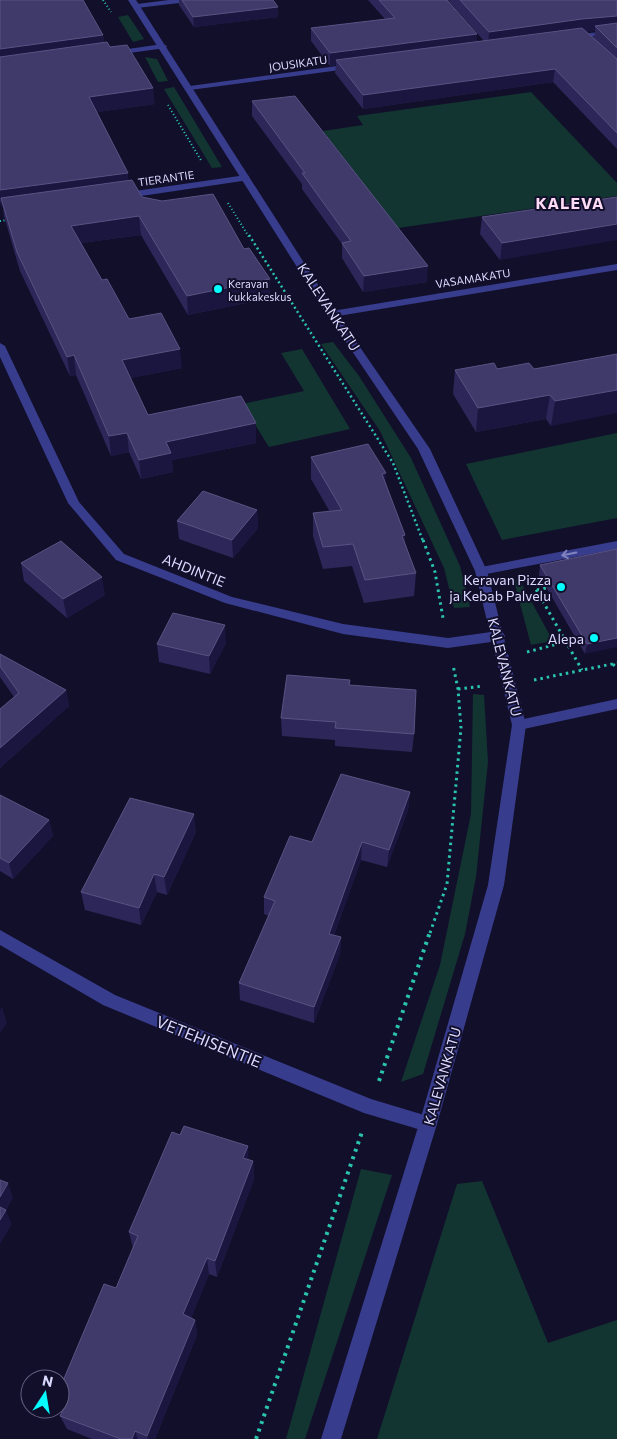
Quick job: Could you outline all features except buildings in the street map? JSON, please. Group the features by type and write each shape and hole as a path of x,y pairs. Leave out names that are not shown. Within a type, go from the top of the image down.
{"street":[{"path":"134,3 188,0"},
{"name":"KALEVANKATU","path":"134,3 190,88 332,314 424,449 481,571 519,725 496,885 428,1124 330,1439"},
{"path":"565,38 587,39 617,32"},
{"path":"104,54 163,46"},
{"name":"JOUSIKATU","path":"190,88 366,64"},
{"name":"TIERANTIE","path":"108,197 246,178"},
{"name":"VASAMAKATU","path":"332,314 617,267"},
{"name":"AHDINTIE","path":"0,346 74,503 120,557 229,600 343,629 448,643 498,636"},
{"path":"481,571 617,545"},
{"path":"519,725 617,704"},
{"name":"VETEHISENTIE","path":"0,937 109,1000 370,1107 428,1124"}],"path":[{"path":"104,0 133,50"},
{"path":"166,102 214,182"},
{"path":"522,563 582,670"},
{"path":"537,590 546,588"},
{"path":"524,653 576,639"},
{"path":"458,689 510,684 615,663 617,670"},
{"path":"256,1439 370,1107"}],"green space":[{"path":"128,15 144,39 133,42 118,17"},
{"path":"145,57 157,59 168,81 158,82"},
{"path":"174,87 222,167 212,168 164,89"},
{"path":"531,92 617,183 617,196 398,228 323,131 363,125 357,116"},
{"path":"333,342 359,376 411,458 460,566 470,607 454,608 444,568 380,431 321,344"},
{"path":"302,349 350,429 269,447 242,404 304,391 281,353"},
{"path":"617,433 617,518 502,540 466,464"},
{"path":"519,579 553,641 531,645 514,581"},
{"path":"473,694 484,695 488,762 476,877 465,934 423,1074 401,1082 440,965 471,814"},
{"path":"361,1169 392,1175 305,1439 286,1439"},
{"path":"482,1181 548,1343 617,1320 617,1439 377,1439 457,1184"}],"place":[{"name":"Keravan kukkakeskus","path":"218,289"},
{"name":"Keravan Pizza ja Kebab Palvelu","path":"561,587"},
{"name":"Alepa","path":"594,638"}],"district":[{"name":"KALEVA","path":"570,202"}]}
